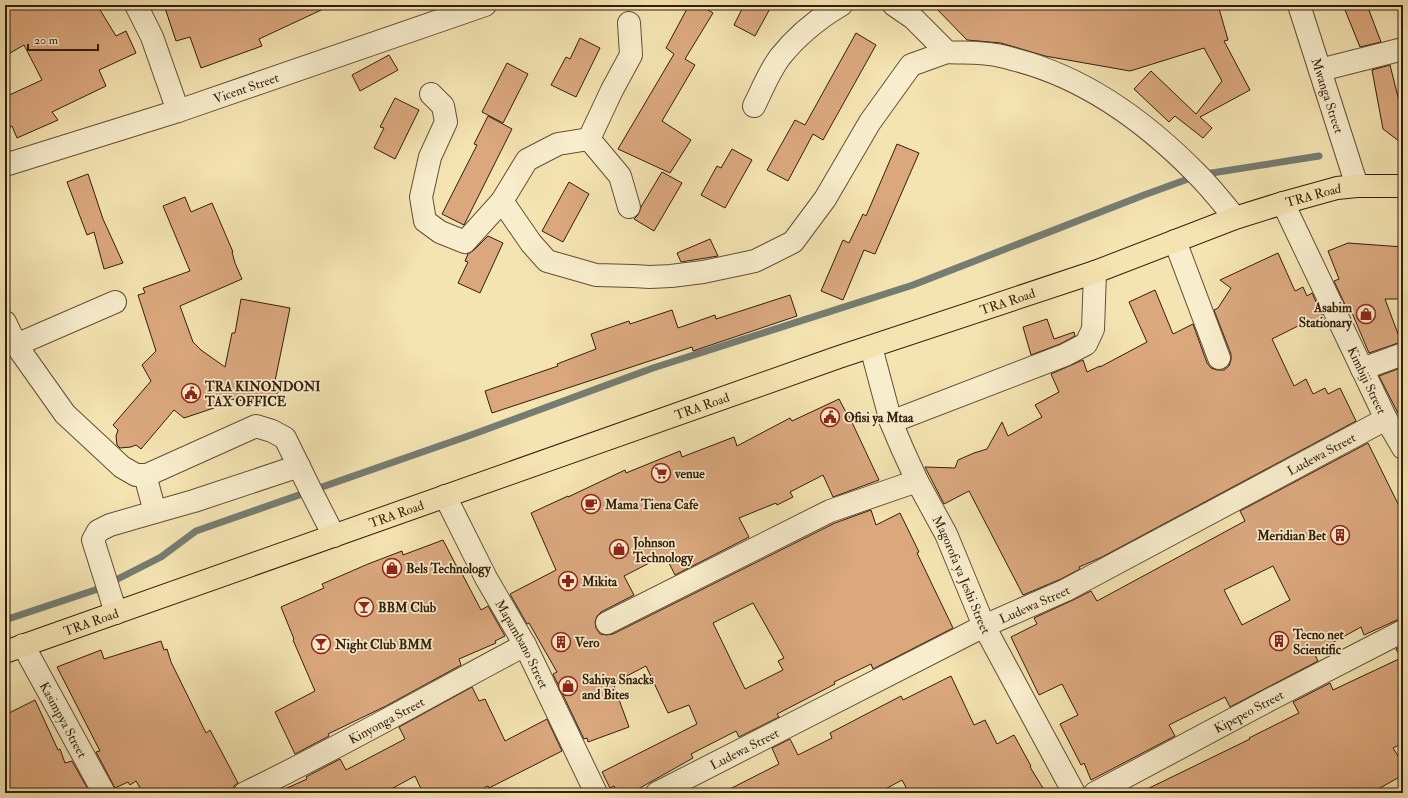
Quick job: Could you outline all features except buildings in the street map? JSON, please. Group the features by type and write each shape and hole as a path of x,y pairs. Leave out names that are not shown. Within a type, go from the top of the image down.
{"main road":[{"name":"TRA Road","path":"14,649 839,357 1095,272 1235,218 1337,188 1357,186 1403,186"}],"street":[{"path":"136,5 152,37 178,111"},
{"name":"Vicent Street","path":"5,165 178,111 485,5"},
{"path":"754,106 780,57 824,15 841,5"},
{"path":"894,5 913,18 947,52"},
{"name":"Mwanga Street","path":"1299,5 1357,186"},
{"path":"589,139 612,90 631,55 629,23"},
{"path":"1320,70 1403,49"},
{"path":"502,200 531,243 547,261 596,275 650,278 703,272 755,261 793,242 825,199 870,122 911,65 947,52 996,55 1031,64 1070,79 1100,95 1154,134 1185,162 1199,175 1235,218"},
{"path":"430,94 443,106 446,122 430,157 421,196 425,221 440,232 465,242 502,200 527,160 558,144 589,139"},
{"path":"589,139 620,176 629,208"},
{"name":"Kimbiji Street","path":"1283,203 1362,370 1386,419 1403,448"},
{"path":"1176,241 1219,358"},
{"path":"891,422 1065,355 1086,344 1093,329 1095,272"},
{"path":"16,345 115,302"},
{"path":"5,322 16,345 65,414 122,467 136,475 144,475 256,426 272,431 285,438 334,536"},
{"name":"Magorofa ya Jeshi Street","path":"871,347 891,422 917,481 946,534 984,626 1074,793"},
{"path":"1362,370 1403,354"},
{"name":"Ludewa Street","path":"657,793 984,626 1066,590 1386,419"},
{"path":"116,613 93,540 98,531 110,524 188,503 299,466"},
{"path":"144,475 155,512"},
{"path":"607,623 830,511 917,481"},
{"name":"Mapambano Street","path":"445,496 486,578 525,645 596,793"},
{"name":"Kipepeo Street","path":"1095,793 1271,699 1403,631"},
{"name":"Kinyonga Street","path":"245,793 354,739 433,694 525,645"},
{"name":"Kasimpya Street","path":"14,649 104,793"}],"waterway":[{"path":"5,620 98,589 161,557 196,531 471,435 653,368 913,285 1199,175 1319,156"}],"place":[{"name":"Asabim Stationary","path":"1366,314"},
{"name":"TRA KINONDONI TAX OFFICE","path":"191,393"},
{"name":"Ofisi ya Mtaa","path":"830,417"},
{"name":"venue","path":"661,473"},
{"name":"Mama Tiena Cafe","path":"591,504"},
{"name":"Meridian Bet","path":"1340,535"},
{"name":"Johnson Technology","path":"619,549"},
{"name":"Bels Technology","path":"392,568"},
{"name":"Mikita","path":"568,581"},
{"name":"BBM Club","path":"364,607"},
{"name":"Tecno net Scientific","path":"1279,641"},
{"name":"Vero","path":"561,642"},
{"name":"Night Club BMM","path":"321,644"},
{"name":"Sahiya Snacks and Bites","path":"568,686"}]}
